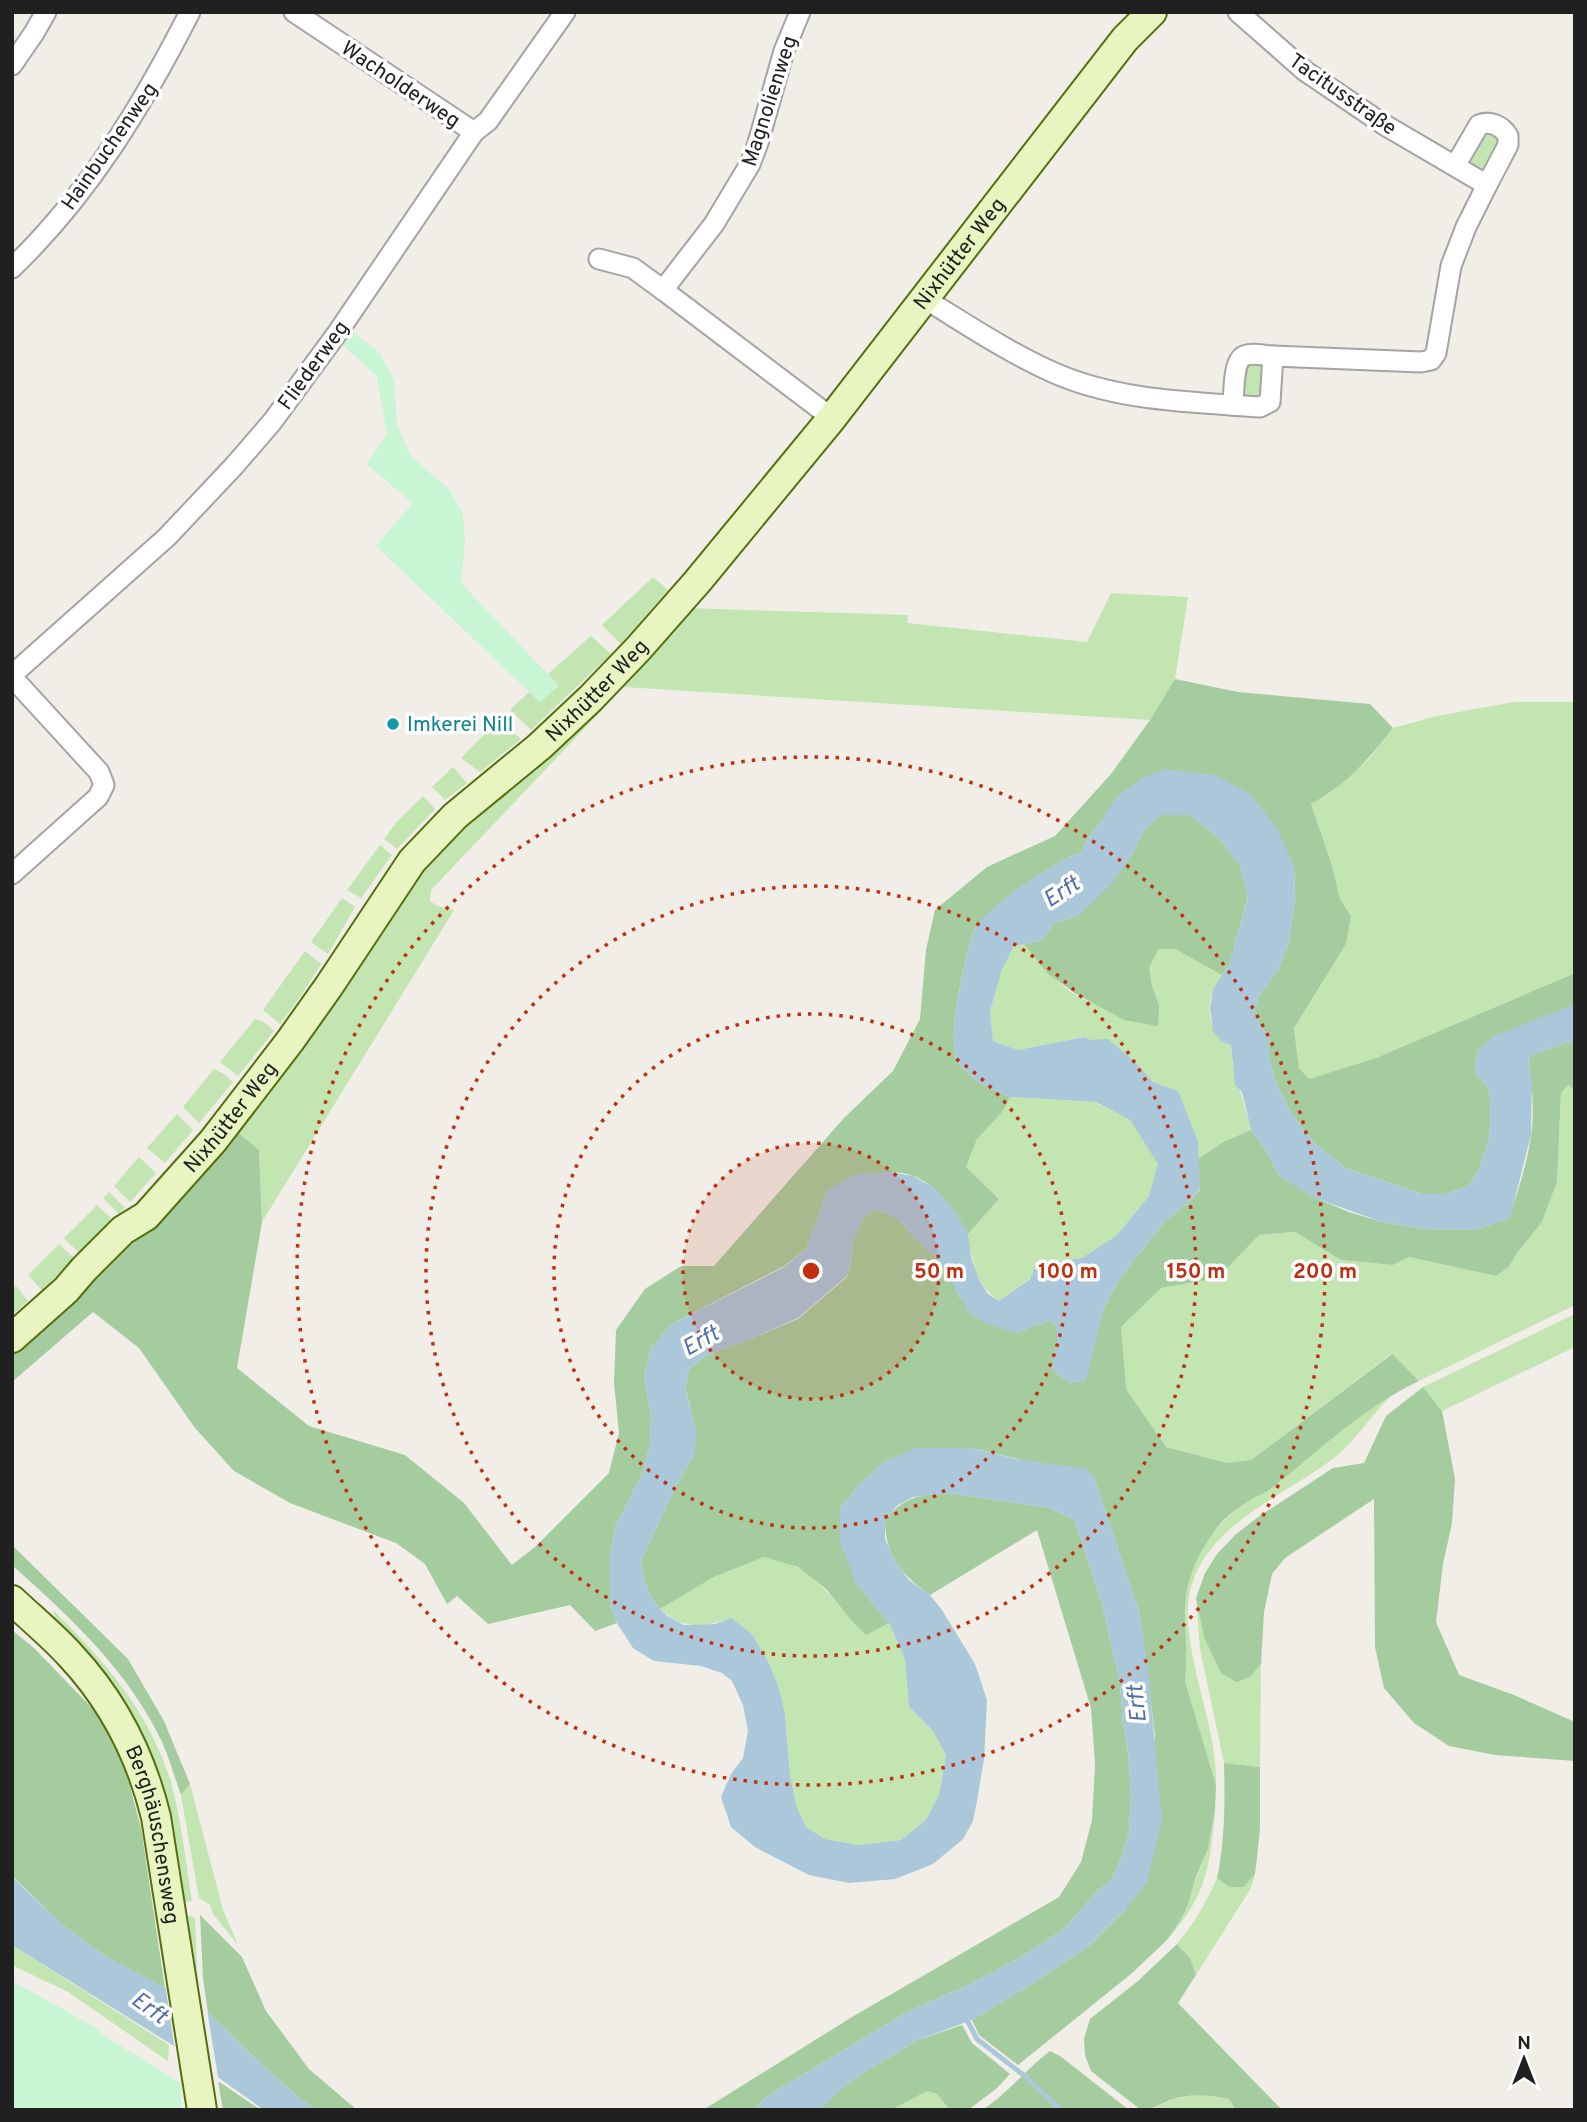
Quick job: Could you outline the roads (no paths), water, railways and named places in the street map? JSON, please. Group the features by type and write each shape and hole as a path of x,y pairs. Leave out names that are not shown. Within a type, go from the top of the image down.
{"main road":[{"name":"Nixhütter Weg","path":"12,1338 66,1290 123,1230 146,1216 213,1141 290,1041 412,861 455,816 540,746 590,699 697,582 832,418 1125,40 1152,12"},
{"name":"Berghäuschensweg","path":"12,1600 86,1672 112,1708 139,1760 156,1817 202,2110"}],"street":[{"path":"12,65 46,12"},
{"name":"Hainbuchenweg","path":"12,268 98,169 165,63 190,12"},
{"name":"Wacholderweg","path":"294,12 474,132"},
{"name":"Fliederweg","path":"12,676 167,537 272,422 338,332 474,132 488,121 565,12"},
{"name":"Magnolienweg","path":"663,290 714,224 745,174 758,143 783,51 800,12"},
{"name":"Tacitusstraße","path":"1238,12 1305,71 1383,124 1487,185"},
{"path":"1233,405 1237,362 1243,356 1421,362 1431,359 1436,353 1451,266 1466,227 1507,145 1508,136 1504,130 1492,123 1479,125 1455,166"},
{"path":"599,259 633,268 832,418"},
{"path":"925,299 1008,350 1052,372 1102,389 1148,398 1260,407 1270,402 1273,356"},
{"path":"12,676 99,772 104,785 98,797 12,874"}],"water":[{"name":"Erft","path":"1166,769 1214,775 1250,794 1277,828 1294,867 1295,900 1289,941 1279,968 1259,996 1254,1013 1262,1029 1269,1035 1269,1058 1275,1081 1291,1113 1315,1144 1346,1168 1422,1194 1444,1194 1469,1186 1479,1169 1489,1138 1491,1113 1489,1089 1477,1075 1475,1066 1478,1050 1494,1036 1575,1004 1575,1040 1538,1052 1528,1059 1532,1085 1531,1135 1510,1218 1476,1230 1424,1229 1382,1222 1312,1197 1279,1175 1251,1130 1242,1092 1235,1085 1231,1045 1221,1041 1213,1031 1210,1008 1213,989 1230,963 1248,897 1240,865 1219,838 1190,815 1160,815 1144,830 1132,855 1110,886 1080,914 1054,924 1041,941 1014,946 1002,970 990,1011 993,1041 1018,1050 1084,1037 1091,1040 1108,1039 1153,1082 1178,1091 1198,1141 1200,1188 1189,1202 1164,1222 1118,1281 1104,1308 1086,1380 1070,1383 1052,1369 1057,1341 1056,1325 1049,1320 1016,1333 985,1323 968,1312 941,1262 897,1218 875,1209 863,1218 853,1240 847,1276 798,1318 705,1356 689,1369 685,1388 697,1433 694,1455 676,1486 641,1560 643,1578 651,1597 660,1609 684,1625 715,1624 731,1618 752,1634 769,1663 779,1688 785,1714 790,1775 797,1808 806,1827 825,1839 858,1845 901,1840 926,1820 939,1795 946,1755 933,1731 909,1707 905,1659 889,1623 856,1583 840,1542 840,1509 859,1485 884,1462 916,1448 972,1448 1016,1459 1087,1469 1094,1477 1140,1614 1162,1820 1147,1882 1127,1908 1090,1945 972,2020 918,2040 866,2071 842,2088 819,2110 755,2110 766,2097 909,2011 966,1986 1023,1956 1064,1929 1097,1891 1111,1881 1129,1833 1131,1795 1120,1683 1102,1604 1075,1520 1049,1508 949,1493 913,1497 898,1505 885,1519 885,1539 895,1561 909,1580 930,1595 942,1610 975,1664 987,1700 984,1759 973,1821 963,1839 933,1864 895,1879 849,1883 809,1875 755,1847 731,1827 721,1797 731,1774 743,1758 748,1731 743,1705 732,1681 722,1673 701,1666 654,1661 633,1648 617,1623 610,1605 610,1553 616,1525 643,1472 650,1445 651,1415 644,1377 651,1348 672,1324 784,1267 806,1249 828,1190 856,1174 890,1172 913,1176 936,1189 955,1212 968,1234 972,1261 980,1281 988,1294 999,1301 1030,1279 1036,1264 1082,1258 1117,1235 1149,1196 1158,1164 1130,1120 1096,1102 1010,1097 977,1082 956,1061 955,1019 969,946 976,927 984,917 1024,884 1082,852 1086,841 1115,798 1142,778"},
{"name":"Erft","path":"12,1877 64,1926 106,1957 208,2013 314,2110 264,2110 174,2046 12,1945"}],"waterway":[{"path":"966,2018 977,2039 1026,2077 1061,2110"}],"place":[{"name":"Imkerei Nill","path":"393,724"}]}
